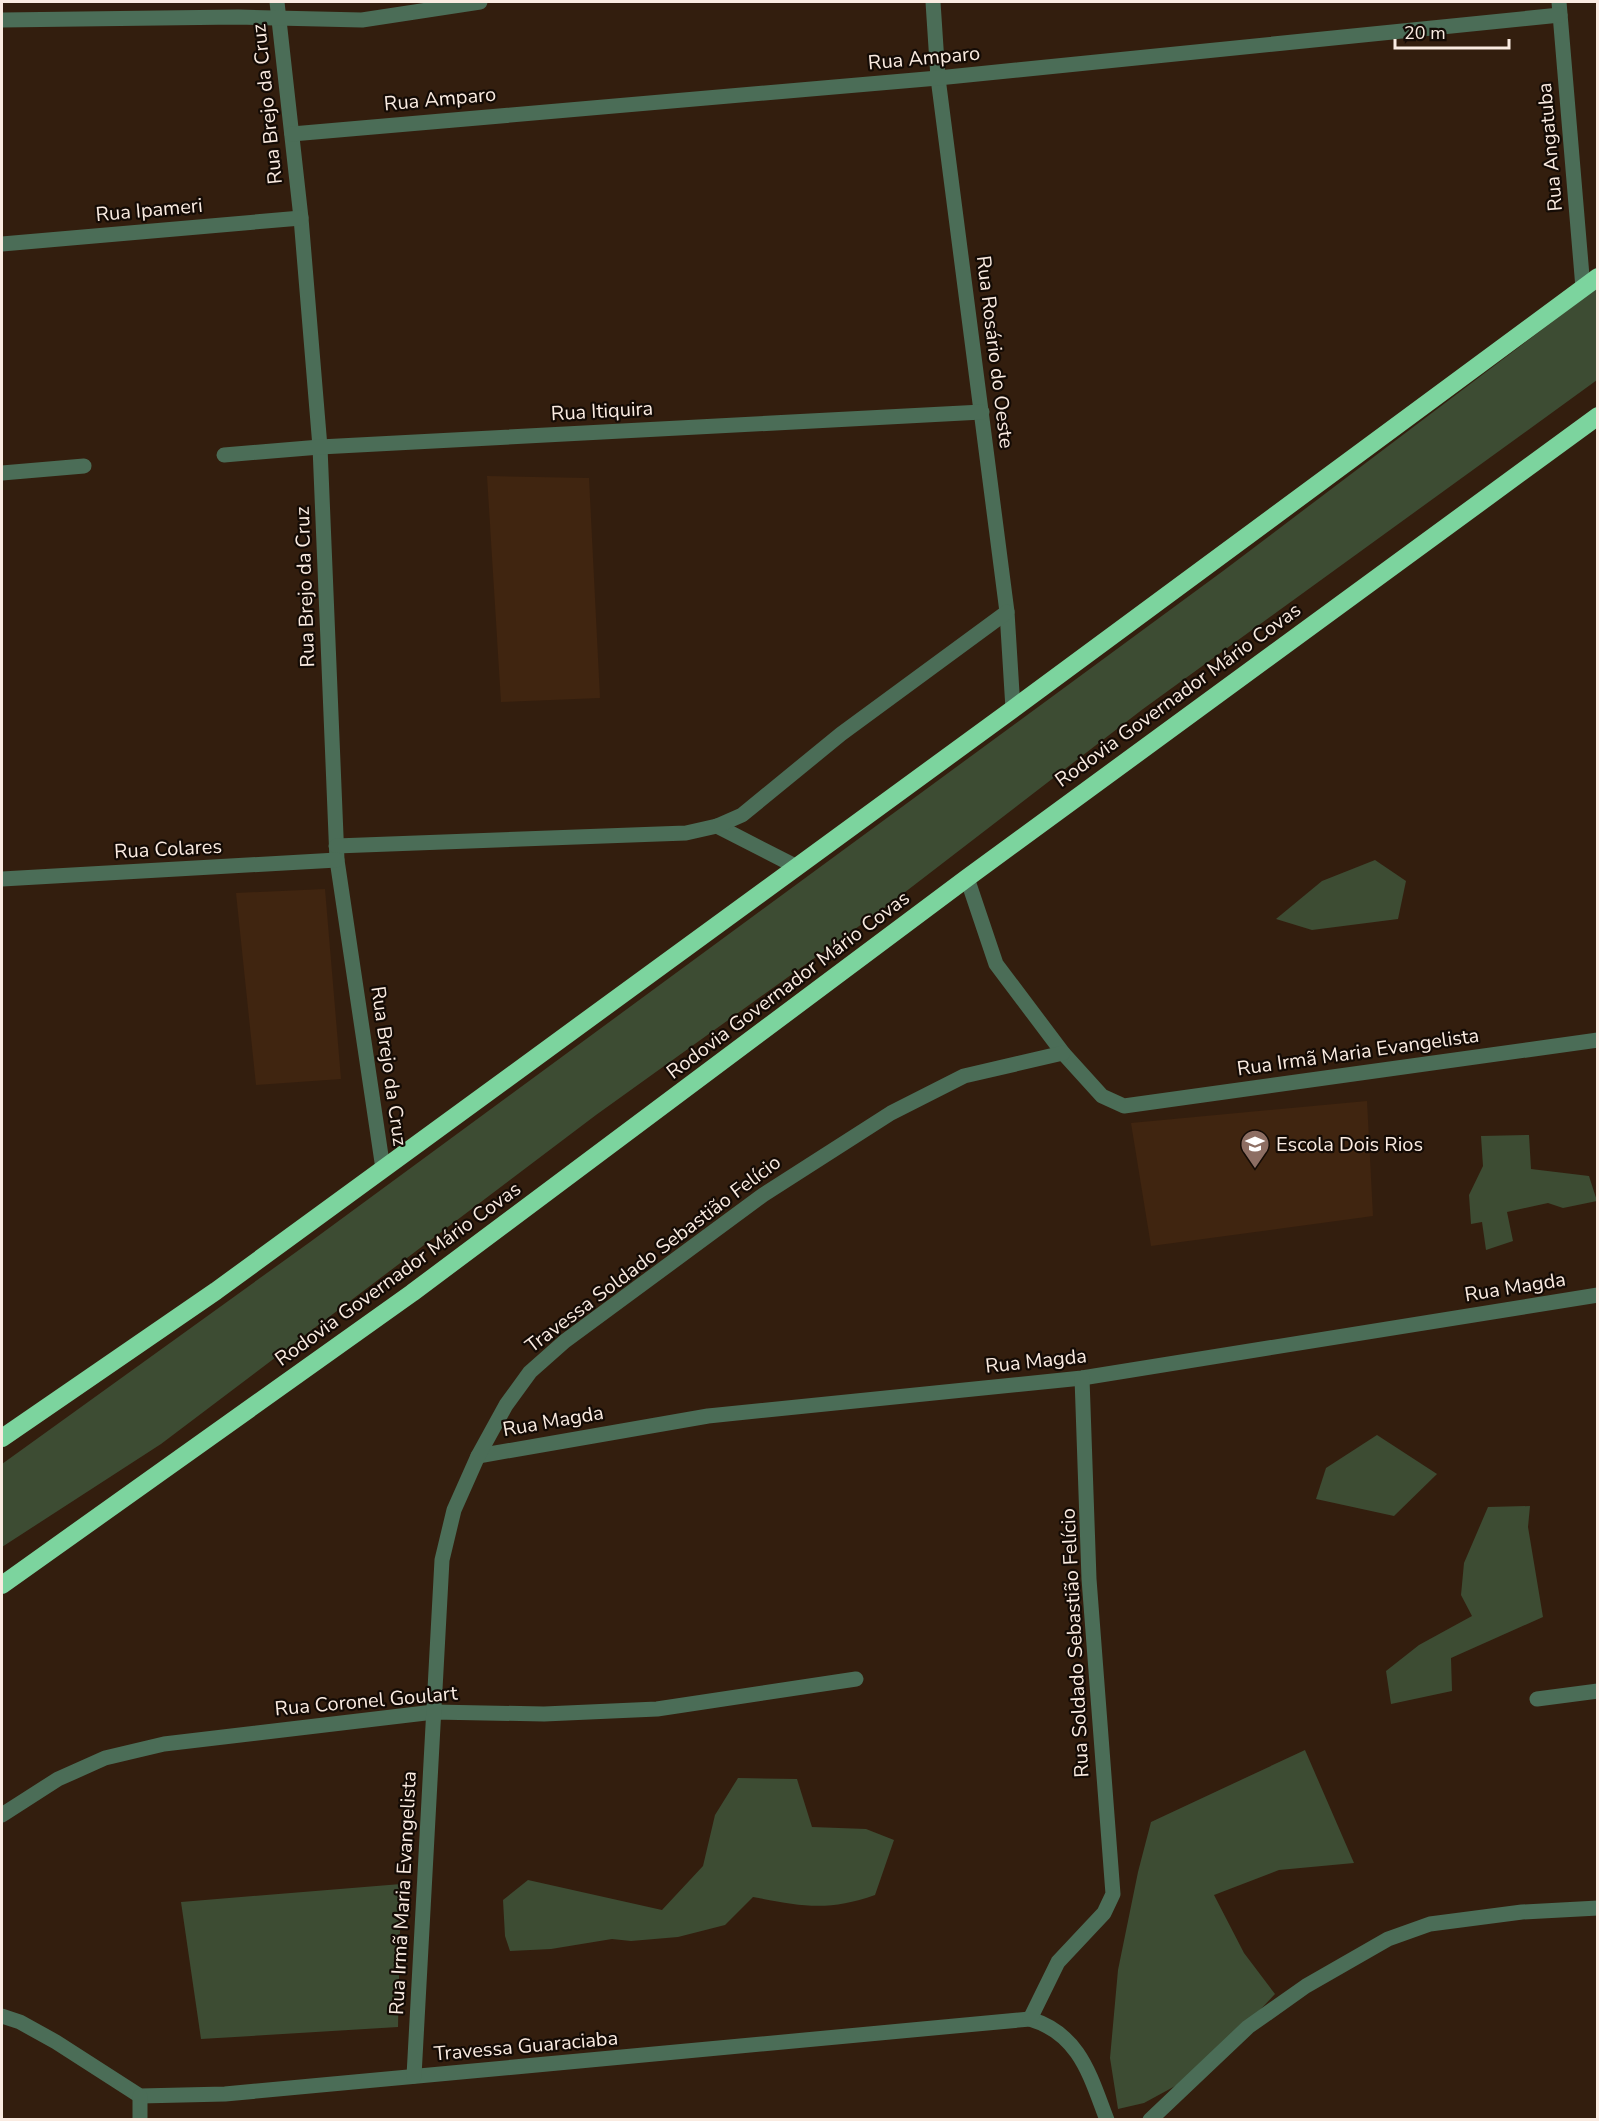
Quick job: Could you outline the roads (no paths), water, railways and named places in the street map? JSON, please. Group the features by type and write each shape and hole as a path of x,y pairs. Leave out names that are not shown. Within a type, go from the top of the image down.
{"highway":[{"path":"2,1438 216,1291 1013,709 1590,283"},
{"name":"Rodovia Governador Mário Covas","path":"2,1585 412,1293 967,879 1598,416"}],"street":[{"name":"Rua Brejo da Cruz","path":"277,2 301,218 320,447 336,853 382,1169"},
{"path":"2,20 278,18 362,20 480,2"},
{"name":"Rua Rosário do Oeste","path":"933,2 938,78 1007,612 1013,709"},
{"name":"Rua Amparo","path":"292,134 938,78 1559,8"},
{"name":"Rua Angatuba","path":"1559,8 1590,283"},
{"name":"Rua Ipameri","path":"2,244 301,218"},
{"name":"Rua Itiquira","path":"224,455 320,447 982,412"},
{"path":"2,473 84,466"},
{"name":"Rua Colares","path":"2,879 336,853 686,833 717,826 742,815 841,735 1007,612"},
{"path":"717,826 797,867"},
{"path":"967,879 996,964 1063,1053"},
{"name":"Rua Irmã Maria Evangelista","path":"1063,1053 1102,1096 1124,1106 1598,1040"},
{"name":"Travessa Soldado Sebastião Felício","path":"434,1712 442,1560 454,1510 478,1456 506,1405 530,1372 565,1341 763,1195 891,1113 964,1076 1063,1053"},
{"name":"Rua Magda","path":"478,1456 708,1416 1082,1378 1598,1295"},
{"name":"Rua Soldado Sebastião Felício","path":"1030,2019 1058,1962 1110,1906 1113,1894 1089,1579 1082,1378"},
{"name":"Rua Coronel Goulart","path":"2,1815 58,1779 105,1758 164,1744 434,1712 544,1714 657,1709 856,1679"},
{"path":"1538,1699 1598,1691"},
{"name":"Rua Irmã Maria Evangelista","path":"414,2076 434,1712"},
{"path":"1150,2120 1248,2027 1306,1986 1388,1939 1430,1924 1522,1912 1598,1908"},
{"path":"2,2016 20,2022 56,2042 140,2096 140,2120"},
{"path":"1030,2019 1044,2023 1082,2056 1107,2120"},
{"name":"Travessa Guaraciaba","path":"140,2096 225,2094 1030,2019"}],"place":[{"name":"Escola Dois Rios","path":"1255,1170"}]}
